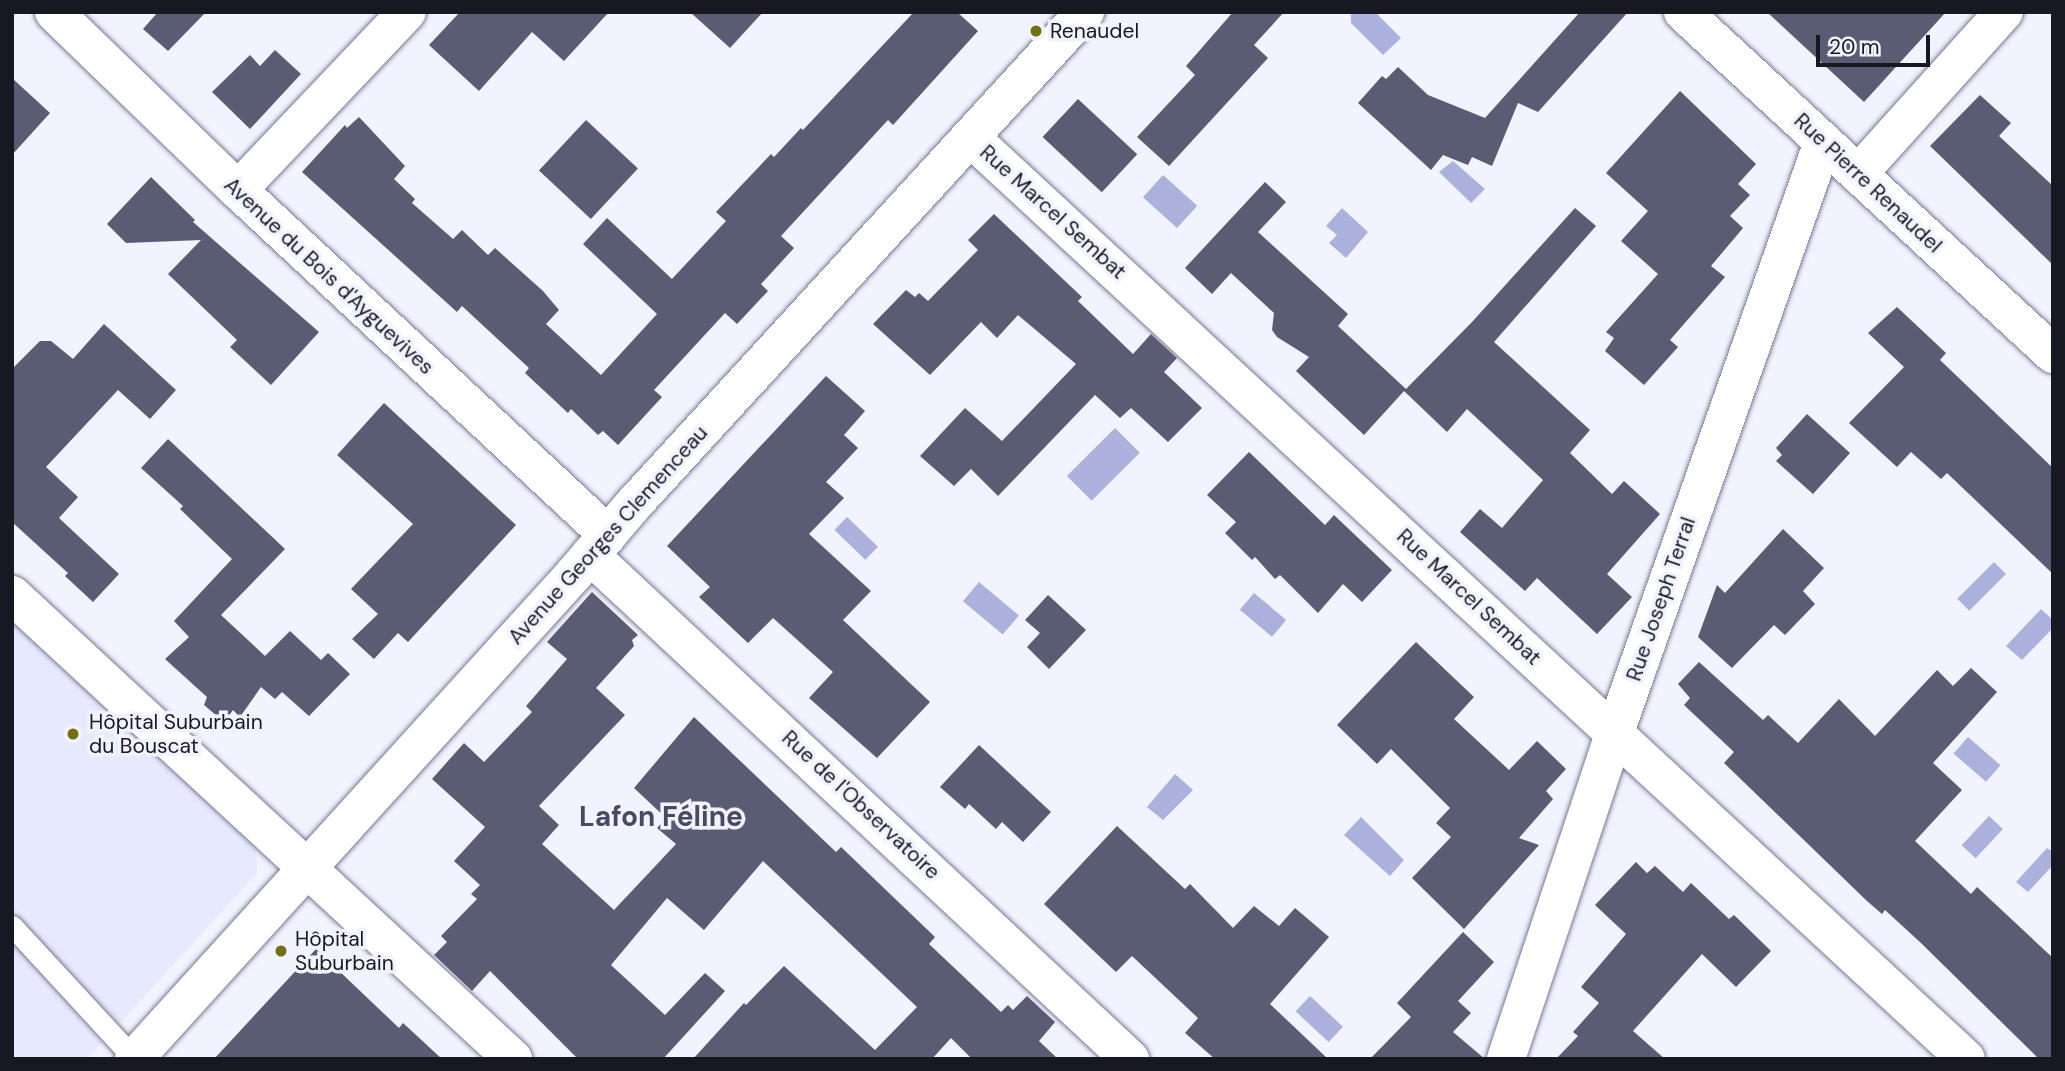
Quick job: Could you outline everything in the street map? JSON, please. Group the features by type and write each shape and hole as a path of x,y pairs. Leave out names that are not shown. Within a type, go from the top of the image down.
{"street":[{"name":"Avenue du Bois d'Ayguevives","path":"54,12 599,545"},
{"path":"238,190 407,12"},
{"name":"Avenue Georges Clemenceau","path":"134,1058 1085,12"},
{"name":"Rue Pierre Renaudel","path":"1683,12 2053,354"},
{"path":"1858,174 2004,12"},
{"name":"Rue Marcel Sembat","path":"970,137 1966,1059"},
{"name":"Rue Joseph Terral","path":"1506,1059 1615,732 1823,142"},
{"name":"Rue de l'Observatoire","path":"599,545 1130,1059"},
{"path":"12,595 513,1059"}],"lane":[{"path":"12,926 134,1058"}],"shaded area":[{"name":"Hôpital Suburbain du Bouscat","path":"12,622 256,846 257,873 87,1059 12,1059"}],"water":[{"path":"1351,12 1375,12 1401,38 1383,55 1351,23"},
{"path":"1453,161 1485,189 1471,203 1439,172"},
{"path":"1163,175 1197,206 1177,228 1143,197"},
{"path":"1342,208 1368,232 1346,258 1329,243 1337,235 1326,226"},
{"path":"1115,428 1140,453 1092,501 1067,476"},
{"path":"847,517 878,547 865,560 834,530"},
{"path":"1994,562 2006,574 1969,611 1957,599"},
{"path":"979,582 1019,615 1003,635 963,601"},
{"path":"1254,593 1286,620 1272,637 1240,610"},
{"path":"2041,609 2053,620 2053,628 2022,660 2006,646"},
{"path":"1968,737 2000,765 1986,782 1954,754"},
{"path":"1175,774 1193,790 1163,820 1147,807"},
{"path":"1989,816 2003,829 1976,858 1962,845"},
{"path":"1361,817 1404,860 1390,876 1344,835"},
{"path":"2047,848 2053,852 2053,865 2028,892 2016,882"},
{"path":"1310,996 1343,1027 1329,1042 1296,1011"}],"building":[{"path":"158,12 206,12 168,51 143,29"},
{"path":"460,12 609,12 564,61 532,32 479,91 429,45"},
{"path":"690,12 763,12 730,48"},
{"path":"914,12 957,12 978,31 893,125 888,120 781,236 794,248 761,284 768,291 737,324 725,313 654,390 662,397 618,445 603,431 598,435 571,409 568,413 525,373 529,368 462,306 457,312 302,172 345,125 347,128 359,117 405,166 394,179 415,199 412,203 453,239 462,230 488,255 495,248 543,291 559,310 546,324 601,375 657,314 583,244 607,218 672,279 726,221 716,212 771,154 774,157 801,128 803,130"},
{"path":"1233,12 1284,12 1254,45 1268,58 1169,166 1137,137 1195,75 1186,66"},
{"path":"1580,12 1628,12 1538,112 1518,103 1492,166 1472,157 1468,165 1443,155 1431,170 1358,103 1382,76 1386,79 1398,67 1428,95 1485,118"},
{"path":"1767,12 1946,12 1864,102"},
{"path":"275,50 301,74 250,129 212,92 250,55 260,66"},
{"path":"12,78 50,113 12,155"},
{"path":"1680,91 1756,164 1738,184 1750,195 1730,216 1743,228 1711,266 1725,277 1670,340 1678,347 1644,385 1605,351 1614,338 1606,332 1658,274 1621,241 1648,211 1606,173"},
{"path":"1980,95 2011,123 1999,136 2053,186 2053,265 1930,146"},
{"path":"1078,99 1137,154 1102,192 1043,137"},
{"path":"586,120 638,168 591,219 539,170"},
{"path":"151,177 195,220 193,222 319,332 271,385 230,347 237,340 168,274 201,240 126,243 107,224"},
{"path":"1265,182 1286,202 1258,232 1348,314 1338,326 1406,389 1472,322 1575,208 1596,226 1494,342 1590,430 1570,453 1612,494 1624,481 1660,514 1607,574 1632,597 1597,634 1537,578 1525,591 1460,532 1480,509 1502,528 1543,480 1467,409 1447,432 1404,391 1364,435 1296,371 1309,357 1277,337 1272,330 1274,313 1231,273 1212,294 1185,268"},
{"path":"994,214 1082,297 1078,301 1133,354 1151,334 1177,358 1164,372 1202,408 1168,442 1131,408 1120,418 1095,395 998,496 971,469 954,486 920,456 965,408 1002,441 1076,364 1018,315 997,338 981,322 930,375 873,324 906,290 915,297 919,293 928,301 978,250 968,240"},
{"path":"1897,307 1946,353 1940,360 2053,468 2053,574 1947,473 1941,479 1911,452 1897,467 1849,423 1904,367 1868,333"},
{"path":"104,324 176,390 150,419 118,390 46,467 78,497 59,518 119,574 93,602 65,576 68,573 12,522 12,369 40,341 51,341 73,359"},
{"path":"826,376 865,411 844,435 858,448 826,482 844,498 809,534 871,591 843,620 930,702 877,758 809,698 833,672 773,618 748,643 699,597 710,587 667,546"},
{"path":"384,403 516,525 408,642 398,633 374,659 352,639 378,614 351,589 413,524 337,455"},
{"path":"1807,414 1850,453 1813,494 1776,461 1782,455 1776,448"},
{"path":"168,439 285,549 221,615 265,656 290,631 321,660 328,653 350,674 309,716 282,692 275,699 261,687 240,717 233,710 224,722 204,705 207,697 165,659 189,637 174,621 232,559 180,509 183,506 141,468"},
{"path":"1249,452 1325,525 1334,515 1392,570 1362,602 1343,584 1318,613 1280,575 1275,579 1255,557 1252,560 1225,533 1236,522 1207,495"},
{"path":"1783,529 1824,568 1803,591 1815,604 1785,635 1774,625 1732,668 1698,637 1717,585 1725,593"},
{"path":"592,592 638,635 632,640 634,646 596,688 625,715 539,806 559,825 542,844 614,910 676,844 657,828 666,818 634,788 694,717 836,852 841,847 935,937 929,944 1001,1012 1008,1005 1013,1010 1027,996 1055,1022 1039,1041 1058,1059 972,1059 951,1038 932,1059 693,1059 744,1003 746,1005 784,966 875,1050 917,1007 763,861 704,930 667,898 611,965 665,1015 705,973 725,991 663,1059 578,1059 490,971 472,991 434,955 447,942 441,936 477,899 471,894 480,885 454,861 485,827 432,779 464,743 484,762 532,712 526,706 567,659 547,642"},
{"path":"1048,595 1086,630 1049,669 1027,647 1040,633 1025,620"},
{"path":"1416,642 1474,697 1454,719 1509,770 1537,741 1566,769 1546,791 1553,799 1519,838 1539,845 1464,929 1412,878 1451,837 1436,823 1450,808 1391,749 1377,764 1337,725"},
{"path":"1699,662 1763,720 1768,715 1798,743 1839,699 1875,736 1937,670 1953,686 1971,668 1997,692 1933,763 1962,790 1915,841 1971,894 1977,887 2053,958 2053,1059 2039,1059 1922,944 1885,910 1882,914 1867,901 1724,763 1734,752 1684,705 1690,698 1678,684"},
{"path":"979,745 1051,812 1023,842 1002,822 996,829 969,804 965,809 940,787"},
{"path":"1117,826 1185,889 1190,884 1233,928 1254,906 1279,926 1295,908 1329,937 1270,1004 1328,1059 1215,1059 1185,1033 1198,1018 1132,956 1116,972 1044,904"},
{"path":"1636,862 1647,873 1655,866 1683,892 1691,883 1729,919 1734,915 1771,951 1736,987 1702,954 1633,1031 1665,1059 1556,1059 1578,1036 1573,1032 1599,1003 1581,987 1626,934 1595,905"},
{"path":"1463,932 1494,962 1458,1001 1471,1013 1453,1032 1485,1059 1370,1059 1411,1017 1397,1003"},
{"path":"316,949 399,1028 403,1023 442,1059 214,1059"}],"place":[{"name":"Renaudel","path":"1036,31"},
{"name":"Hôpital Suburbain du Bouscat","path":"73,734"},
{"name":"Hôpital Suburbain","path":"281,951"}],"district":[{"name":"Lafon Féline","path":"661,817"}]}
